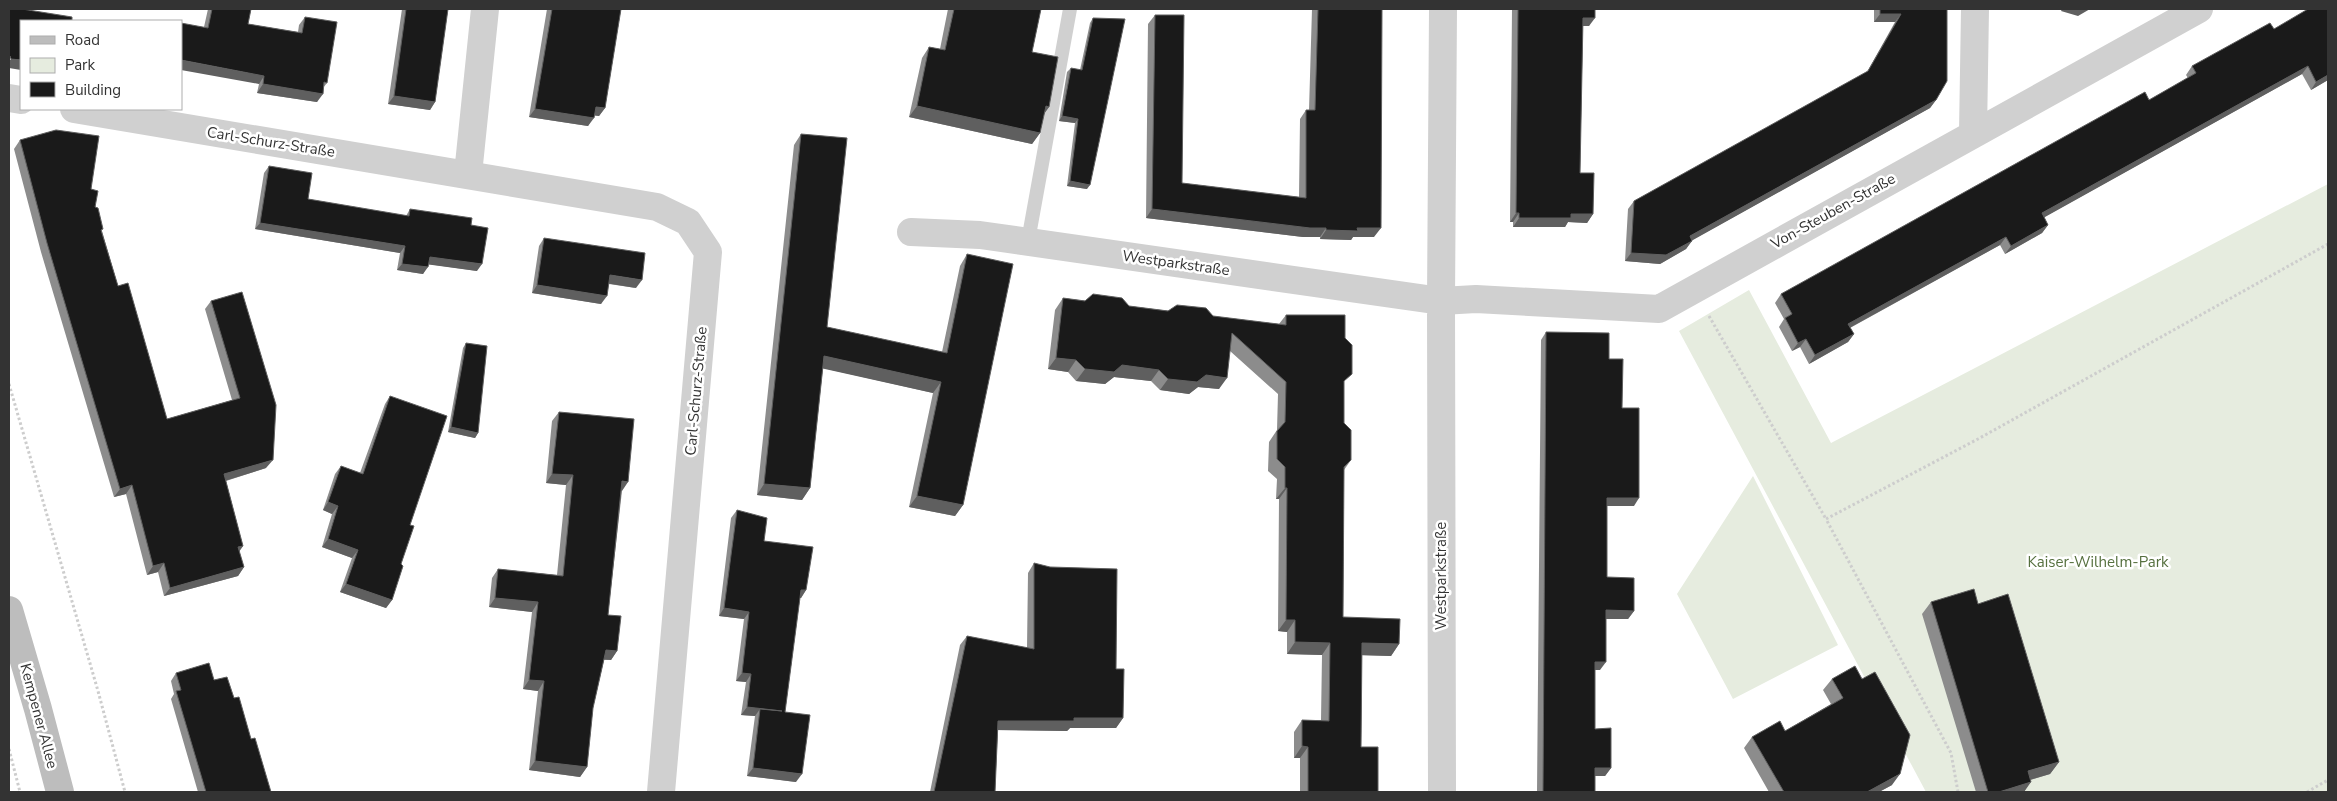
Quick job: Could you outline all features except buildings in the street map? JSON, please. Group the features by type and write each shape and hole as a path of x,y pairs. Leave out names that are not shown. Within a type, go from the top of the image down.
{"street":[{"path":"468,174 485,9"},
{"name":"Westparkstraße","path":"1442,792 1441,301 1444,9"},
{"path":"1973,133 1975,9"},
{"name":"Von-Steuben-Straße","path":"1441,301 1476,299 1659,309 2199,9"},
{"name":"Carl-Schurz-Straße","path":"80,110 657,207 688,222 708,252 662,792"},
{"name":"Westparkstraße","path":"911,232 980,234 1441,301"},
{"name":"Kempener Allee","path":"9,610 60,792"}],"lane":[{"path":"1028,241 1070,9"}],"path":[{"path":"1826,519 1986,434 2328,244"},
{"path":"1694,290 1826,519 1951,753 1958,792"},
{"path":"9,384 98,691 125,792"},
{"path":"9,749 20,792"},
{"path":"2307,792 2328,780"}],"green space":[{"name":"Kaiser-Wilhelm-Park","path":"2328,184 2328,792 1926,792 1679,331 1749,290 1831,443"},
{"path":"1753,476 1838,645 1733,699 1677,594"}]}
